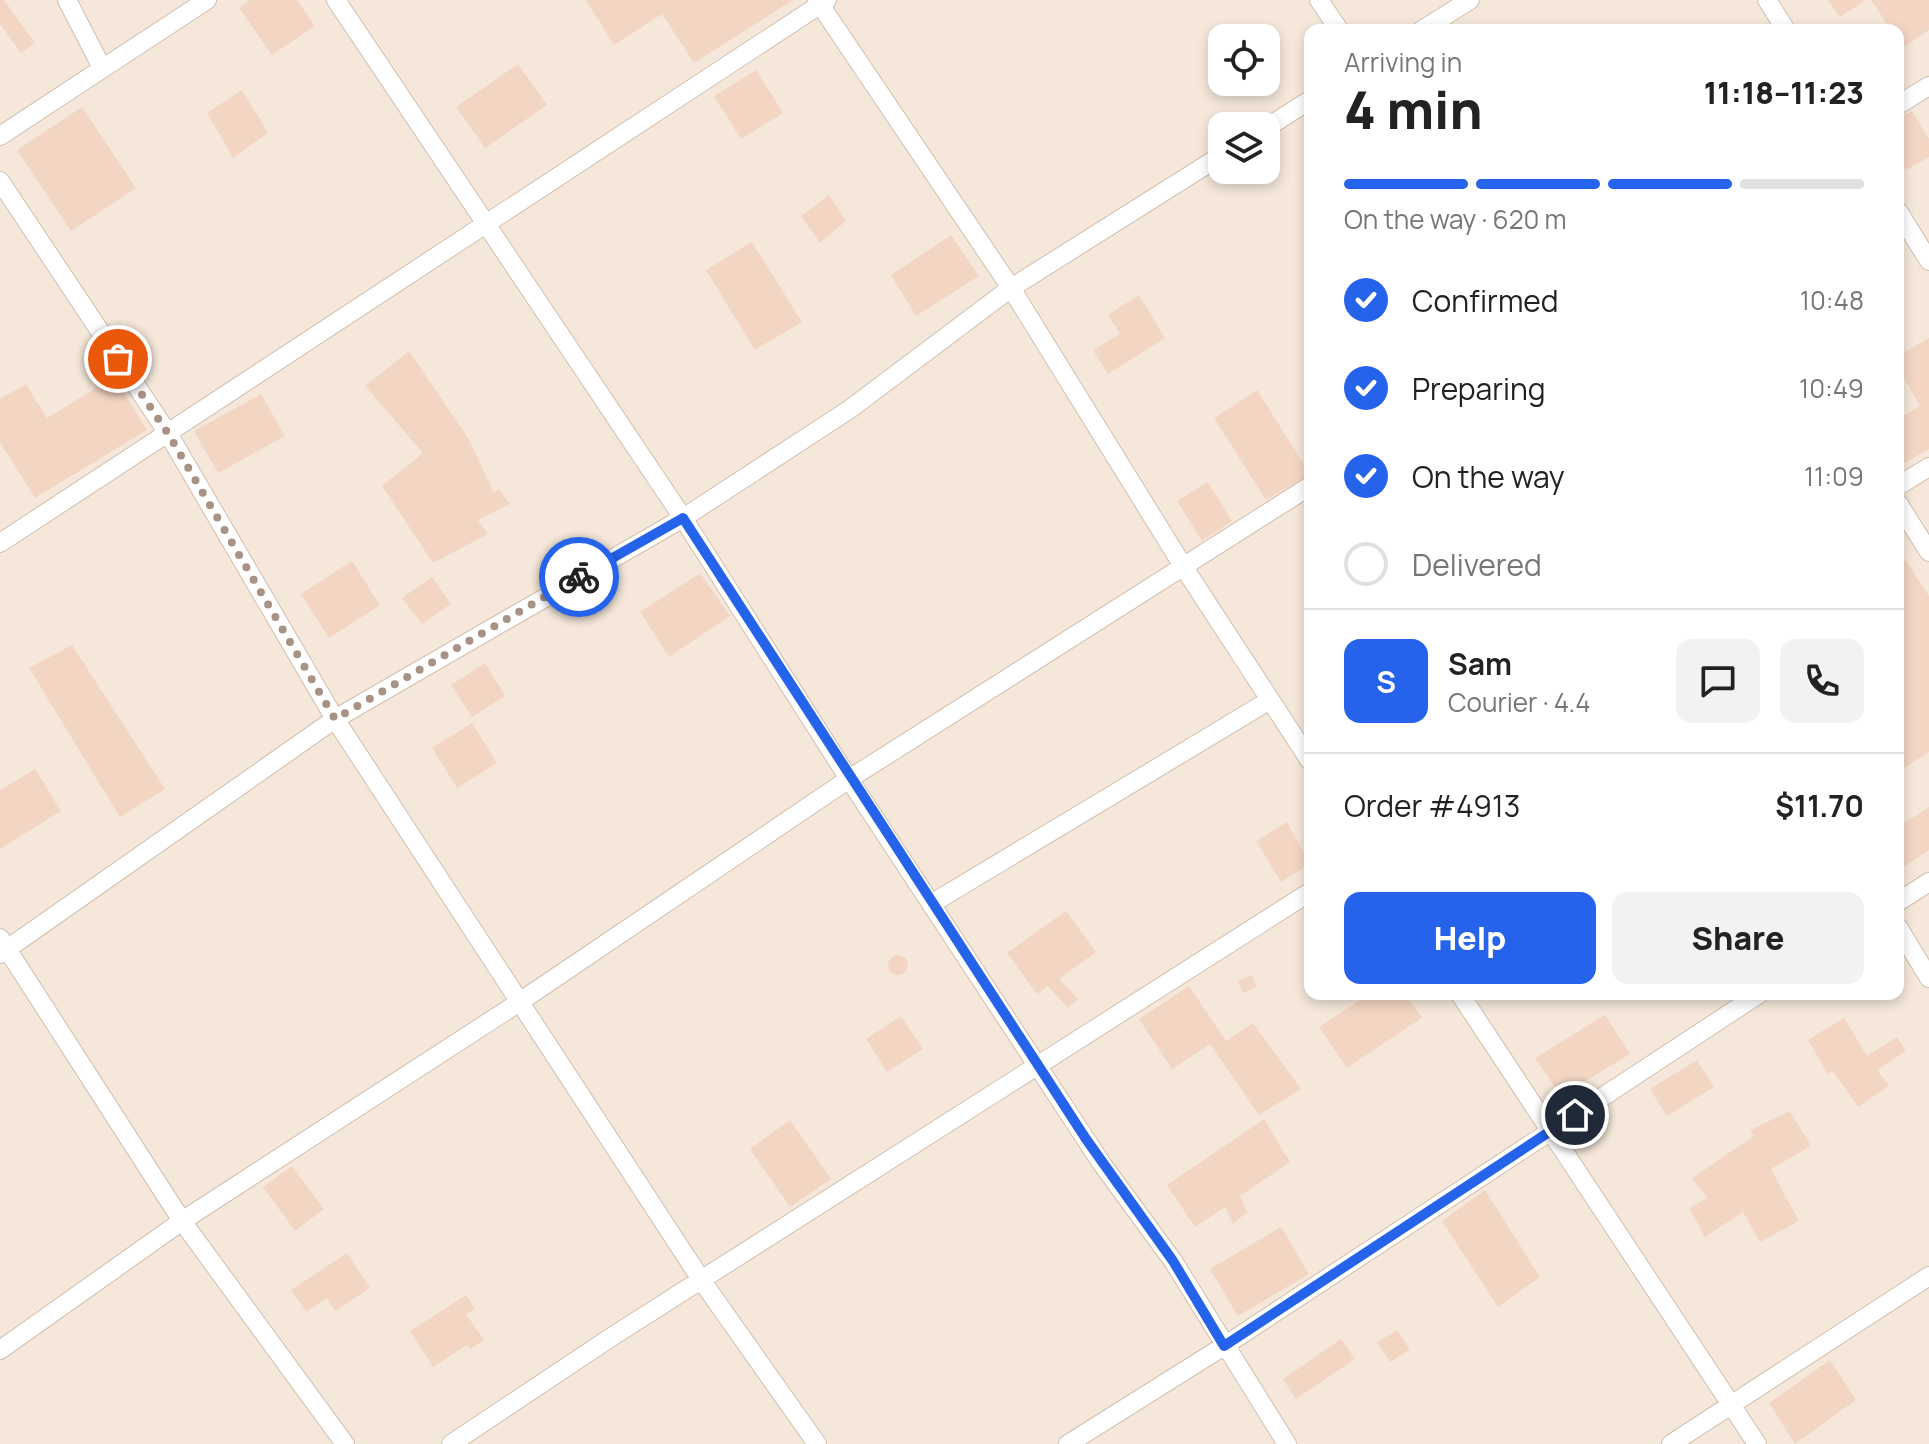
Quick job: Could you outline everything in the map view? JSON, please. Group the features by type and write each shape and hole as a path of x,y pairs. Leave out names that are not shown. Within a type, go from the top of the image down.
{"street":[{"path":"67,0 101,66"},
{"path":"0,136 101,66 207,0"},
{"path":"336,0 683,518 849,779 1037,1064 1173,1261 1287,1444"},
{"path":"1319,0 1335,24"},
{"path":"1432,24 1470,0"},
{"path":"1767,0 1782,24"},
{"path":"0,543 169,435 821,2 1011,288 1183,566 1304,752"},
{"path":"1904,101 1929,86"},
{"path":"1280,119 1304,104"},
{"path":"345,1444 182,1221 2,947 335,719 683,518 850,409 1011,288 1208,164"},
{"path":"0,181 169,435 335,719 518,1003 702,1281 817,1444"},
{"path":"1904,221 1929,261"},
{"path":"1904,482 1929,467"},
{"path":"0,1350 182,1221 518,1003 849,779 1304,490"},
{"path":"1904,512 1929,552"},
{"path":"931,904 1270,700"},
{"path":"1904,898 1929,882"},
{"path":"451,1444 1037,1064 1304,896"},
{"path":"1904,937 1929,978"},
{"path":"1464,1000 1757,1444"},
{"path":"1068,1444 1224,1346 1750,1000"},
{"path":"1671,1444 1929,1276"}],"shaded area":[{"path":"0,0 1929,0 1929,1444 0,1444"}],"building":[{"path":"0,0 4,0 35,43 21,53 0,24"},
{"path":"250,0 297,0 315,26 272,55 239,8"},
{"path":"586,0 793,0 694,63 662,14 614,45"},
{"path":"1828,0 1866,0 1840,17"},
{"path":"1871,0 1929,0 1929,30 1904,46 1904,24 1887,24"},
{"path":"518,64 547,105 485,148 456,107"},
{"path":"756,70 783,113 741,139 714,96"},
{"path":"242,90 268,133 233,158 207,113"},
{"path":"82,107 136,188 71,231 17,150"},
{"path":"1912,111 1929,139 1929,157 1906,170 1904,166 1904,116"},
{"path":"829,195 846,221 820,243 801,216"},
{"path":"951,235 979,276 916,316 891,275"},
{"path":"752,242 802,322 755,350 706,270"},
{"path":"1139,295 1165,338 1108,374 1093,350 1120,334 1108,315"},
{"path":"1929,338 1929,449 1904,464 1904,415 1920,406 1904,378 1904,353"},
{"path":"409,351 468,438 494,493 499,489 510,504 478,520 488,534 433,563 382,486 423,453 365,386"},
{"path":"114,377 147,430 35,498 0,442 0,399 26,384 47,418"},
{"path":"1257,390 1304,464 1304,478 1266,500 1214,418"},
{"path":"261,394 285,436 218,473 194,431"},
{"path":"1208,482 1232,521 1202,541 1177,501"},
{"path":"1904,558 1929,596 1929,752 1904,768"},
{"path":"352,561 380,605 329,638 301,594"},
{"path":"700,573 730,616 669,657 640,612"},
{"path":"432,577 451,604 422,624 402,598"},
{"path":"72,645 165,789 120,817 29,668"},
{"path":"485,663 505,696 472,717 451,685"},
{"path":"472,723 497,763 457,788 432,748"},
{"path":"35,769 61,811 0,849 0,790"},
{"path":"1929,807 1929,850 1904,867 1904,823"},
{"path":"1287,822 1304,853 1304,868 1281,882 1256,841"},
{"path":"1066,911 1096,952 1059,979 1078,999 1068,1008 1048,986 1037,994 1007,953"},
{"path":"898,955 905,958 908,965 905,972 898,975 891,972 888,965 891,958"},
{"path":"1252,975 1257,987 1243,993 1238,981"},
{"path":"1189,986 1226,1041 1253,1023 1301,1089 1259,1115 1210,1044 1172,1069 1139,1019"},
{"path":"1360,1000 1409,1000 1422,1018 1347,1068 1319,1027"},
{"path":"1605,1015 1630,1054 1561,1096 1535,1058"},
{"path":"901,1016 923,1049 887,1072 866,1039"},
{"path":"1844,1018 1867,1056 1897,1037 1906,1051 1877,1070 1889,1086 1858,1107 1833,1071 1828,1074 1808,1040"},
{"path":"1697,1060 1714,1087 1667,1116 1650,1089"},
{"path":"1790,1111 1811,1146 1771,1169 1799,1221 1760,1242 1743,1212 1705,1237 1689,1208 1707,1198 1692,1178 1754,1136 1750,1130"},
{"path":"1264,1119 1290,1162 1240,1196 1247,1212 1233,1224 1225,1207 1195,1227 1167,1185"},
{"path":"790,1120 831,1179 790,1207 750,1149"},
{"path":"292,1166 324,1209 295,1231 263,1187"},
{"path":"1485,1190 1540,1277 1498,1307 1442,1221"},
{"path":"1281,1227 1309,1274 1238,1316 1210,1269"},
{"path":"347,1253 370,1288 335,1311 327,1298 306,1312 291,1290"},
{"path":"466,1295 475,1309 466,1314 484,1340 470,1349 467,1345 433,1367 410,1331"},
{"path":"1397,1330 1410,1350 1390,1362 1377,1342"},
{"path":"1341,1339 1355,1359 1296,1399 1283,1379"},
{"path":"1830,1360 1856,1400 1795,1444 1769,1403"}],"way so far":[{"path":"118,359 169,435 335,719 579,577"}],"route":[{"path":"579,577 683,518 849,779 1102,1164 1173,1261 1224,1346 1575,1115"}]}
